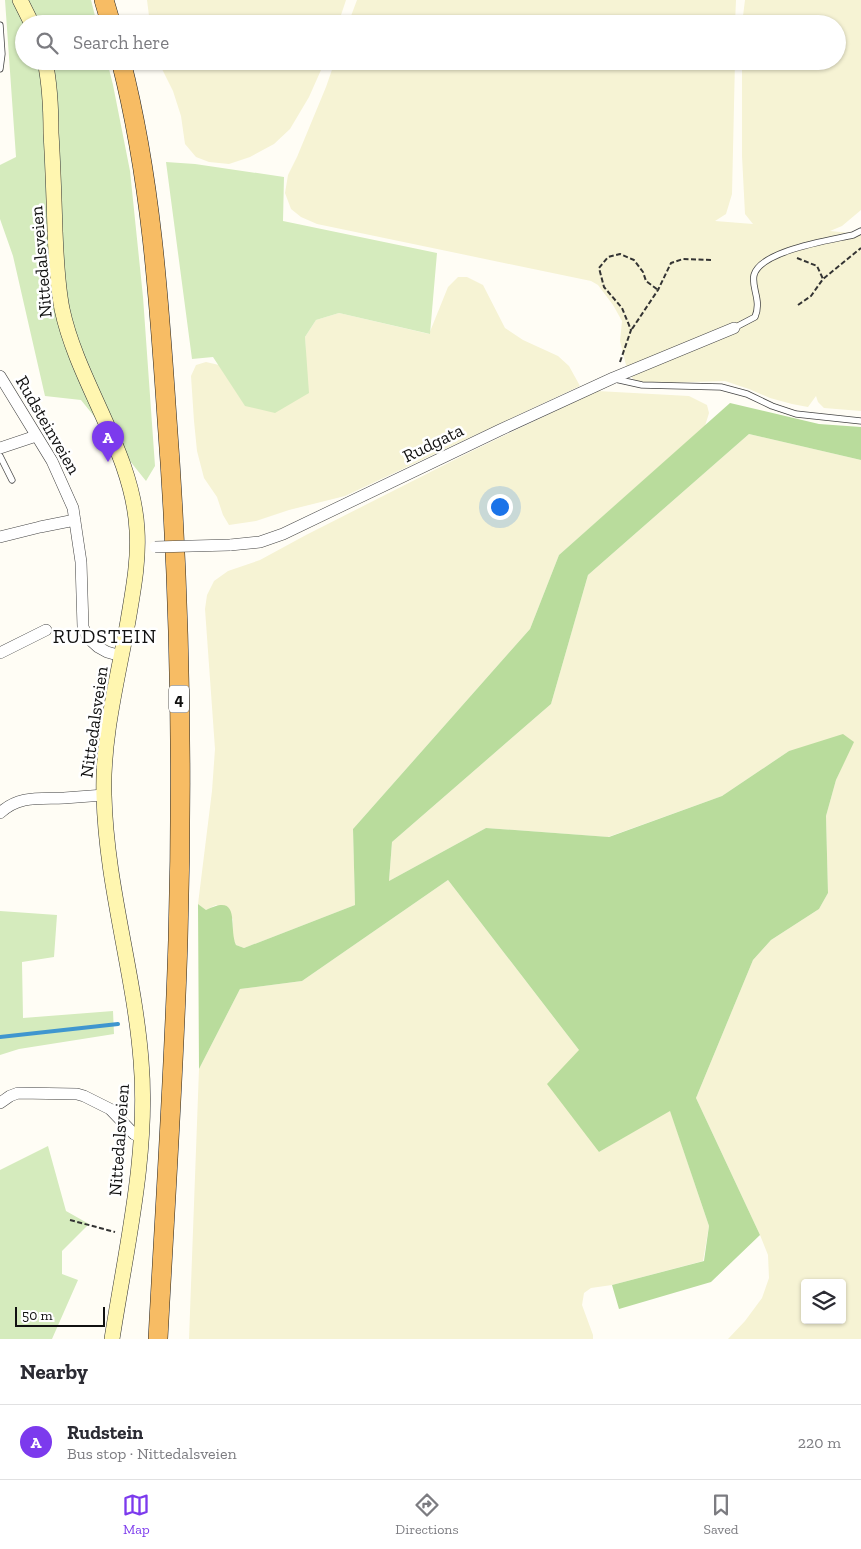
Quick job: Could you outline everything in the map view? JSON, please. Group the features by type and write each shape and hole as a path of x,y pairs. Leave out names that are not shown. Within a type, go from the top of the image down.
{"highway":[{"path":"104,0 108,15"},
{"path":"114,0 119,15"},
{"name":"4","path":"123,70 140,150 156,268 170,461 178,644 180,766 178,947 158,1339"},
{"name":"4","path":"134,70 149,139 166,267 177,401 188,607 191,758 188,938 168,1339"}],"main road":[{"path":"20,0 28,15"},
{"name":"Nittedalsveien","path":"46,70 50,100 56,252 61,303 73,347 128,479 136,516 138,547 134,584 106,751 104,795 110,865 141,1056 143,1105 142,1138 137,1184 112,1339"}],"street":[{"name":"Rudgata","path":"138,547 230,545 260,542 283,534 500,430 614,378 734,328"},
{"name":"Rudsteinveien","path":"0,376 52,460 73,508 81,562 83,627 88,638 98,647 107,652 122,656"},
{"path":"0,448 36,436"},
{"path":"0,537 75,520"},
{"path":"0,653 46,630"},
{"path":"0,813 15,802 25,799 104,795"},
{"path":"0,1103 18,1093 77,1094 110,1109 134,1134 142,1138"}],"lane":[{"path":"0,25 2,54 0,69"},
{"path":"734,328 755,317 758,302 755,272 768,260 799,247 853,235 861,231"},
{"path":"614,378 642,385 721,386 747,394 772,406 796,414 861,422"},
{"path":"0,456 12,480"}],"path":[{"path":"798,305 811,296 822,279 861,248"},
{"path":"782,253 816,266 822,279"},
{"path":"631,330 622,308 604,287 599,268 608,257 620,254 634,260 646,281 658,290"},
{"path":"614,378 631,330 658,290 671,263 683,258 713,260"},
{"path":"70,1220 120,1233"}],"shaded area":[{"path":"147,0 346,0 341,15 149,15"},
{"path":"357,0 736,0 735,15 351,15"},
{"path":"745,0 861,0 861,210 842,226 830,231 861,234 861,411 824,408 818,402 816,396 808,407 792,404 725,381 636,382 628,373 620,341 622,321 598,285 591,281 317,224 301,217 291,209 285,193 288,175 332,70 735,70 732,194 726,214 715,221 753,224 745,214 742,156 742,70 846,70 846,15 743,15"},
{"path":"162,70 321,70 309,97 290,129 274,144 250,157 229,164 209,162 196,157 185,144 181,116 173,91"},
{"path":"458,277 467,277 483,285 505,328 523,340 558,356 569,366 580,386 345,496 289,510 256,521 229,525 223,515 217,497 204,478 197,451 191,376 196,365 206,362 219,365 245,405 306,362 305,337 316,320 339,313 429,334 448,287"},
{"path":"597,391 689,396 707,405 709,413 705,426 559,555 530,629 353,829 355,905 244,948 236,945 233,938 233,919 216,905 206,910 198,904 212,791 215,749 205,609 207,595 214,581 228,571 260,560 466,454"},
{"path":"749,434 861,460 861,1339 728,1339 745,1321 762,1298 769,1278 768,1255 696,1098 753,960 771,940 819,909 828,893 826,816 836,780 853,742 789,751 722,796 608,837 486,828 389,881 392,842 551,704 588,575"},
{"path":"448,880 579,1050 599,1152 670,1110 709,1226 703,1261 612,1285 591,1288 584,1293 582,1305 593,1339 189,1339 199,1069 240,989 302,981"}],"green space":[{"path":"5,0 91,0 95,15 15,15 15,70 109,70 130,171 143,297 155,466 146,481 81,400 45,396 13,256 0,219 0,165 16,157"},
{"path":"166,162 195,164 284,177 283,221 437,253 430,334 339,313 316,320 305,337 309,393 275,413 245,406 213,357 192,359"},
{"path":"730,403 819,424 861,427 861,460 749,434 588,575 551,704 392,842 389,881 486,828 609,837 722,796 789,751 843,734 854,742 836,780 826,816 828,893 819,909 771,940 753,960 696,1098 760,1235 711,1282 619,1309 612,1285 704,1261 709,1226 670,1111 599,1152 547,1084 579,1050 448,880 302,981 240,989 199,1069 198,904 206,910 225,905 229,908 232,914 236,945 244,948 355,905 353,829 530,629 559,555"},
{"path":"0,911 57,915 54,957 22,962 23,1018 113,1011 114,1034 19,1049 0,1055"},
{"path":"48,1146 66,1211 89,1224 62,1251 62,1274 78,1280 52,1339 0,1339 0,1170"}],"waterway":[{"path":"0,1037 118,1024"}],"place":[{"name":"Rudstein","path":"108,462"}],"district":[{"name":"RUDSTEIN","path":"105,636"}]}
